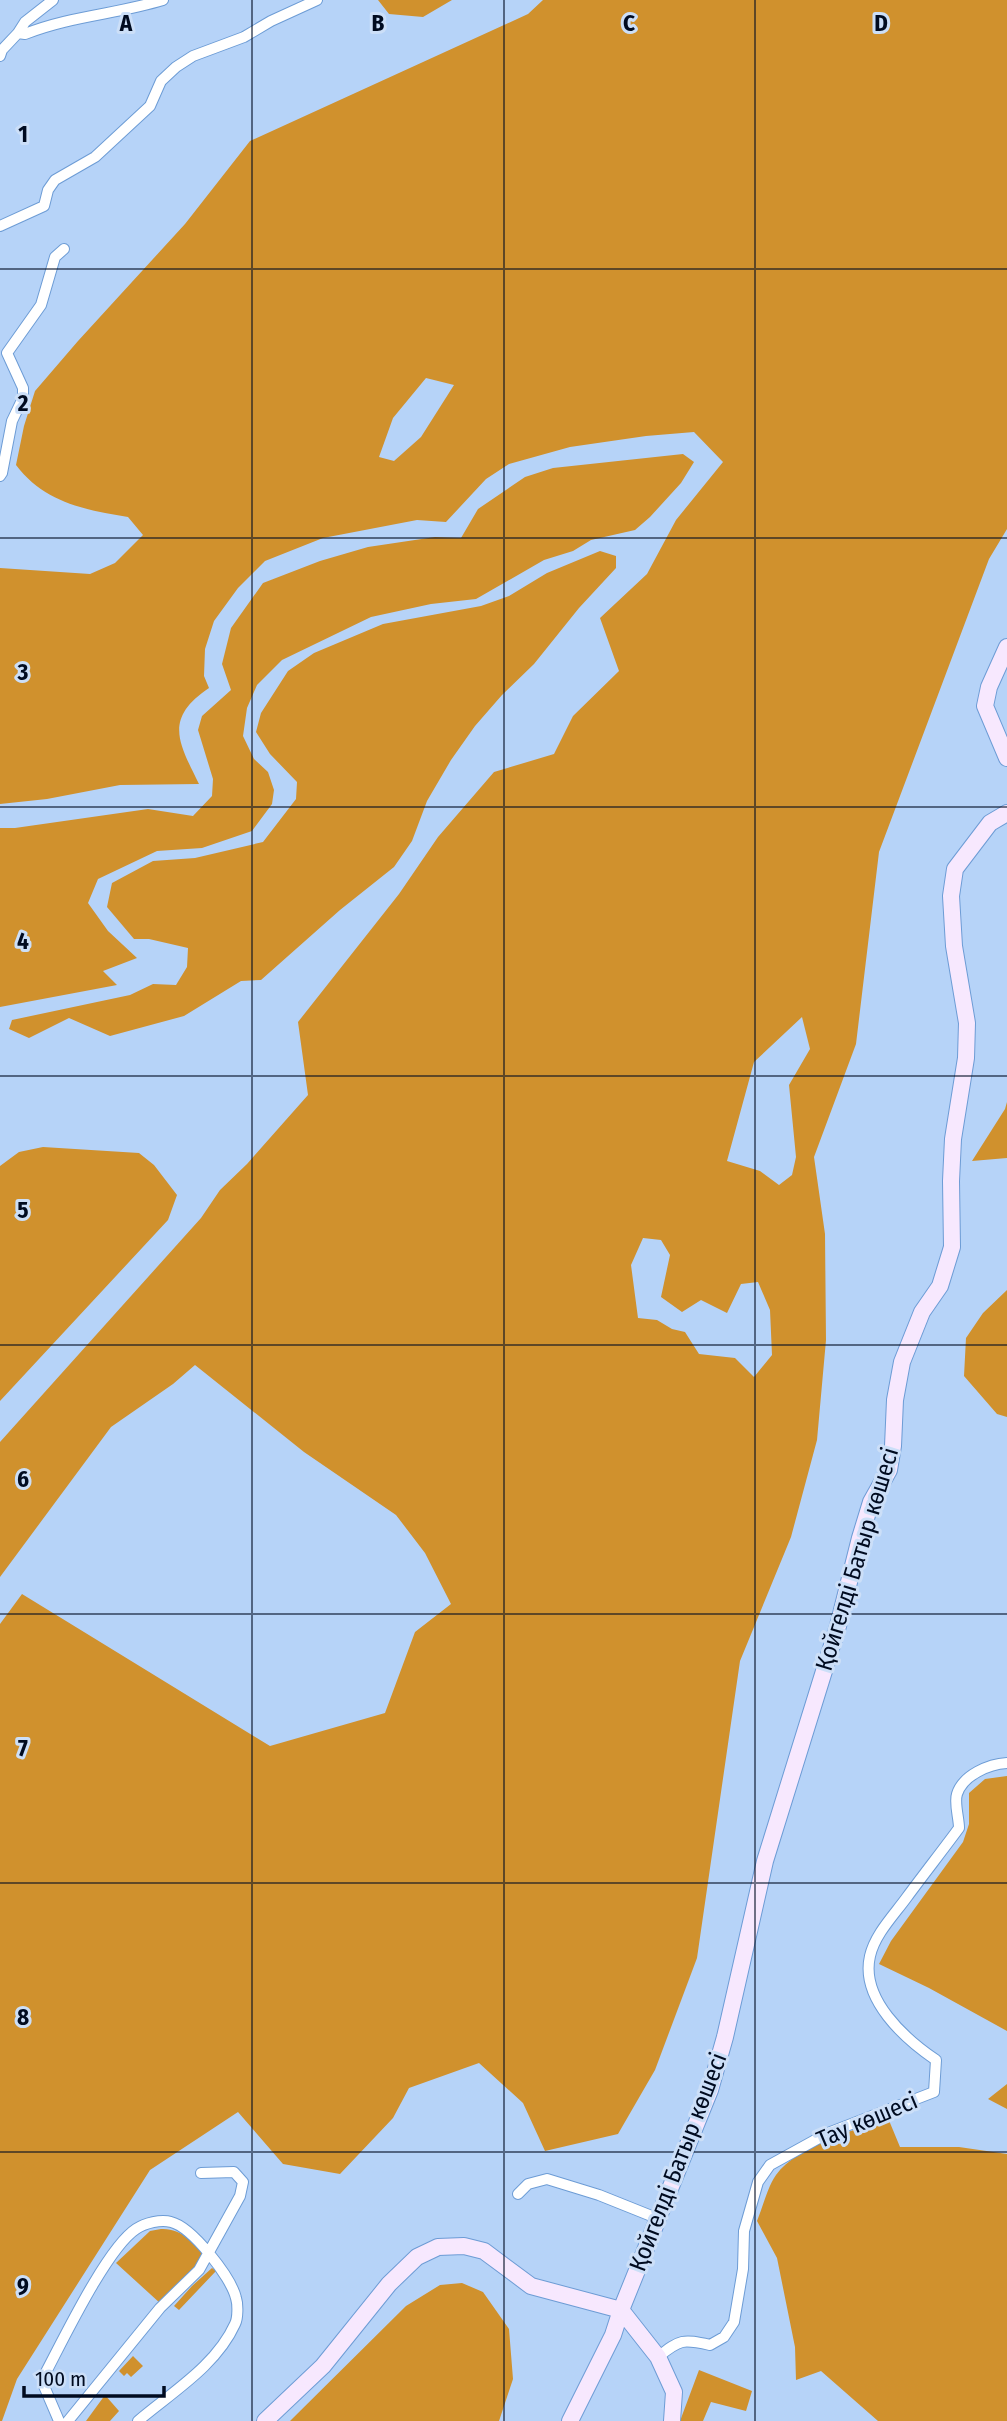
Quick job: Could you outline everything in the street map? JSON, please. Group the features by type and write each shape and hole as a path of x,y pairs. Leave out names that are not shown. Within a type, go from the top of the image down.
{"street":[{"path":"0,56 25,22 53,0"},
{"path":"18,33 25,34 73,18 137,8 163,0"},
{"path":"0,226 44,206 48,190 55,180 95,157 150,106 161,81 176,67 193,56 244,37 317,0"},
{"path":"0,476 12,421 23,398 23,388 7,353 41,305 55,257 64,249"},
{"path":"1007,648 989,687 985,706 1007,758"},
{"name":"Қойгелді Батыр көшесі","path":"570,2421 613,2335 710,2090 725,2037 768,1849 838,1626 871,1502 889,1469 895,1400 902,1362 922,1312 940,1286 953,1247 953,1139 966,1058 967,1023 954,946 951,896 955,869 961,860 990,823 1007,813"},
{"name":"Тау көшесі","path":"658,2357 675,2343 685,2340 710,2345 724,2337 734,2322 743,2269 744,2231 758,2182 770,2165 828,2133 934,2092 936,2060 911,2043 878,2003 870,1982 869,1957 880,1933 959,1828 957,1795 970,1776 1007,1763"},
{"path":"68,2421 160,2308 199,2270 209,2255 240,2196 243,2182 234,2172 201,2172"},
{"path":"519,2194 528,2184 547,2179 599,2195 659,2219"},
{"path":"59,2421 44,2386 45,2374 97,2280 117,2250 135,2230 151,2222 171,2222 185,2229 229,2282 237,2299 236,2322 213,2359 138,2421"},
{"path":"265,2421 323,2366 389,2284 417,2256 438,2247 464,2246 484,2251 531,2286 621,2310 658,2357 674,2392 672,2421"}],"shaded area":[{"path":"378,0 452,0 423,17 389,14"},
{"path":"543,0 1007,0 1007,529 989,559 879,852 856,1044 814,1157 825,1234 826,1340 817,1440 791,1537 740,1661 697,1958 655,2070 618,2134 545,2151 523,2103 479,2063 409,2088 393,2118 340,2174 283,2164 238,2112 150,2170 17,2379 0,2421 0,1624 22,1594 270,1746 385,1713 415,1632 451,1604 425,1553 396,1515 304,1452 195,1365 173,1384 111,1427 0,1577 0,1442 201,1218 220,1190 247,1164 308,1095 298,1022 399,894 438,837 494,772 554,754 573,716 619,671 600,618 647,574 676,520 723,462 694,432 570,447 509,464 486,479 446,522 417,520 323,538 265,561 238,588 214,621 205,649 204,676 209,688 185,710 180,721 181,744 199,784 120,785 47,799 0,804 0,568 90,574 115,563 143,535 128,517 66,502 39,488 27,478 16,465 24,426 35,391 185,224 250,141 528,14","holes":["426,378 454,385 421,437 394,461 379,457 393,418","802,1017 810,1049 789,1085 796,1157 792,1175 779,1185 760,1171 727,1161 754,1062","643,1238 661,1240 670,1255 661,1297 682,1312 701,1300 727,1313 741,1284 758,1282 770,1310 772,1355 754,1377 735,1358 699,1354 685,1332 672,1329 657,1320 638,1318 631,1265"]},
{"path":"683,454 694,462 681,483 635,530 591,540 573,551 544,560 476,599 431,604 371,617 282,660 257,685 247,708 243,736 254,759 268,772 274,790 272,804 252,831 202,848 157,851 98,879 88,903 108,931 137,958 103,971 117,985 0,1007 0,828 148,809 193,816 212,796 213,779 198,730 202,716 231,690 222,664 231,628 263,583 320,561 368,547 435,537 461,538 478,509 525,477 553,468"},
{"path":"600,551 616,556 616,568 579,608 534,664 475,726 427,801 412,841 394,867 340,910 261,980 241,981 184,1016 110,1036 69,1018 29,1038 9,1029 12,1020 130,995 153,984 176,985 187,967 188,948 149,939 134,939 107,907 112,883 153,861 195,858 263,842 296,799 297,782 270,754 256,732 261,713 288,671 314,653 383,624 481,606 509,596 547,573"},
{"path":"1007,1102 1007,1158 972,1161 1005,1109"},
{"path":"43,1147 139,1153 154,1165 177,1195 168,1220 0,1401 0,1166 19,1152"},
{"path":"1007,1290 1007,1417 997,1414 964,1376 966,1338 983,1313"},
{"path":"1007,1776 1007,2031 879,1964 891,1941 963,1842 969,1824 969,1793 985,1779"},
{"path":"1007,2084 1007,2109 988,2099"},
{"path":"888,2118 900,2147 959,2147 1007,2154 1007,2421 878,2421 821,2371 796,2380 795,2347 777,2258 757,2221 773,2180 786,2164 827,2140"},
{"path":"161,2229 181,2234 206,2257 161,2304 116,2263 150,2231"},
{"path":"212,2268 216,2271 179,2310 174,2306 192,2286"},
{"path":"462,2283 483,2292 509,2329 513,2379 499,2421 290,2421 406,2306 440,2285"},
{"path":"133,2356 143,2366 131,2377 127,2373 124,2376 119,2371"},
{"path":"699,2370 752,2391 746,2411 711,2402 703,2421 680,2421"},
{"path":"105,2395 119,2411 110,2421 86,2421"}]}
